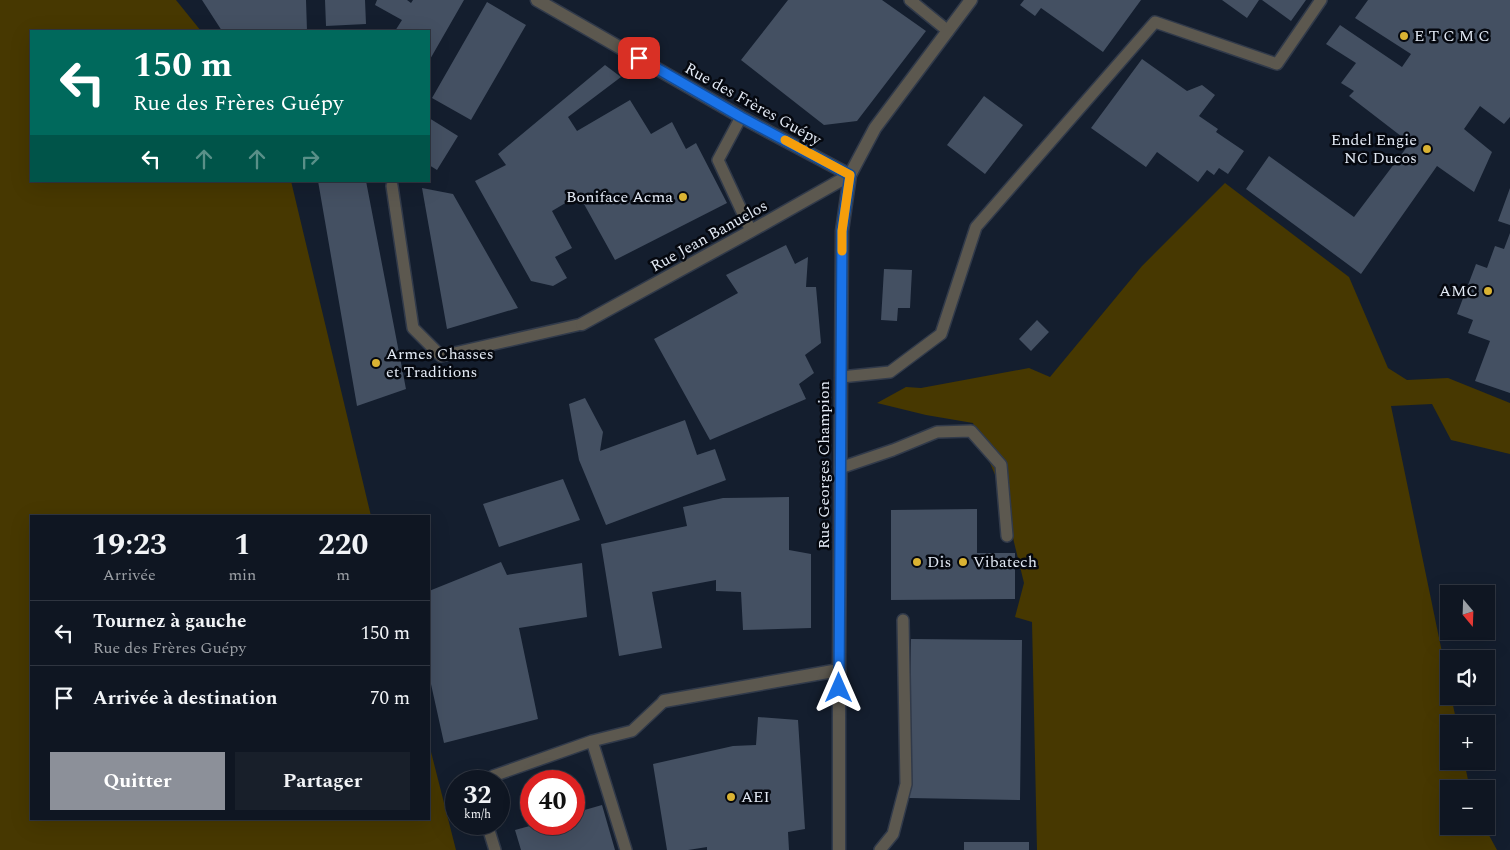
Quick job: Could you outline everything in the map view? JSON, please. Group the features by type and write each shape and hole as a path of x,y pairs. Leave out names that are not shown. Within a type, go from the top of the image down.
{"street":[{"name":"Rue des Frères Guépy","path":"537,0 741,117 850,175"},
{"name":"Rue Georges Champion","path":"839,850 842,231 850,175 875,128 971,0"},
{"name":"Rue Jean Banuelos","path":"582,324 850,175"},
{"path":"664,701 839,670"}],"lane":[{"path":"910,0 948,31"},
{"path":"841,377 890,372 941,334 976,227 1156,22 1277,64 1321,0"},
{"path":"741,117 718,160 751,231"},
{"path":"392,186 413,328 442,356 582,324"},
{"path":"840,468 938,432 971,431 1001,464 1007,536"},
{"path":"880,850 893,834 906,784 903,620"},
{"path":"510,770 592,741 632,731 664,701"},
{"path":"592,741 626,850"},
{"path":"491,835 495,850"}],"shaded area":[{"path":"0,0 176,0 200,30 30,30 30,182 291,182 371,515 30,515 30,820 430,820 430,748 445,807 445,835 452,835 456,850 0,850"},
{"path":"1225,183 1349,277 1388,368 1407,380 1448,378 1510,403 1510,454 1451,440 1432,404 1391,406 1442,650 1440,650 1440,705 1453,705 1455,715 1440,715 1440,770 1466,770 1468,780 1440,780 1440,835 1489,835 1497,850 1037,850 1032,622 1015,617 1024,583 1001,489 973,423 926,415 877,403 906,387 921,388 1029,368 1050,377 1142,266"}],"building":[{"path":"202,0 306,0 307,30 221,30"},
{"path":"325,0 365,0 366,24 326,26"},
{"path":"377,0 407,0 411,3 413,0 464,0 430,59 430,30 396,30 402,20 375,5"},
{"path":"788,0 882,0 926,31 857,121 824,125 741,60"},
{"path":"1024,0 1141,0 1103,52 1041,8 1035,16 1020,5"},
{"path":"1222,0 1259,0 1247,18"},
{"path":"1262,0 1306,0 1291,21"},
{"path":"1368,0 1510,0 1510,117 1504,124 1480,106 1464,129 1492,152 1474,192 1437,166 1361,274 1246,189 1269,156 1354,217 1410,143 1349,96 1354,91 1341,83 1356,63 1326,44 1340,25 1402,67 1411,54 1355,18"},
{"path":"487,2 526,25 471,120 432,98"},
{"path":"1142,59 1187,91 1202,85 1215,95 1199,116 1218,129 1216,132 1244,151 1228,174 1219,168 1214,175 1207,170 1198,182 1157,152 1146,167 1091,128"},
{"path":"605,65 621,77 568,117 577,131 630,100 651,134 672,122 686,149 696,143 727,203 615,260 579,195 552,211 572,248 555,257 567,278 553,286 531,281 475,181 506,165 498,154"},
{"path":"984,96 1023,125 985,174 947,145"},
{"path":"430,119 458,136 437,170 430,166"},
{"path":"318,182 366,182 406,389 357,406"},
{"path":"422,188 453,194 518,308 447,329"},
{"path":"1510,188 1510,225 1498,221"},
{"name":"AMC","path":"1510,233 1510,393 1475,381 1490,341 1468,333 1473,320 1457,314 1476,264 1487,268 1495,246 1504,249"},
{"path":"786,245 795,264 808,257 806,287 816,287 821,343 805,355 814,373 799,384 806,399 710,440 654,339 738,293 726,275"},
{"path":"884,269 912,270 910,308 898,308 897,321 881,320"},
{"path":"1037,320 1049,332 1031,351 1019,339"},
{"path":"585,398 603,432 600,451 685,420 697,455 715,449 726,480 606,525 579,460 569,404"},
{"path":"563,479 580,520 499,547 483,504"},
{"path":"789,497 789,550 811,554 811,628 743,630 741,592 716,591 716,580 652,592 662,648 619,656 601,544 687,526 683,507 723,498"},
{"path":"977,509 977,553 1015,553 1015,599 891,600 891,510"},
{"path":"501,562 507,575 582,563 587,617 519,628 538,719 444,743 430,680 430,591"},
{"path":"911,639 1022,640 1020,800 909,798"},
{"name":"AEI","path":"758,717 798,720 805,829 788,832 789,850 707,850 707,847 688,850 667,850 653,764 733,746 756,745"},
{"path":"602,805 615,850 521,850 515,830 520,829 520,835 585,835 585,810"},
{"path":"964,842 1029,842 1029,850 964,850"}],"slow traffic":[{"path":"785,140 850,175 842,231 842,251"}],"place":[{"name":"E T C M C","path":"1404,36"},
{"name":"Endel Engie NC Ducos","path":"1427,149"},
{"name":"Boniface Acma","path":"683,197"},
{"name":"AMC","path":"1488,291"},
{"name":"Armes Chasses et Traditions","path":"376,363"},
{"name":"Dis","path":"917,562"},
{"name":"Vibatech","path":"963,562"},
{"name":"AEI","path":"731,797"}],"route":[{"path":"639,58 741,117 850,175 842,231 839,688"}]}
